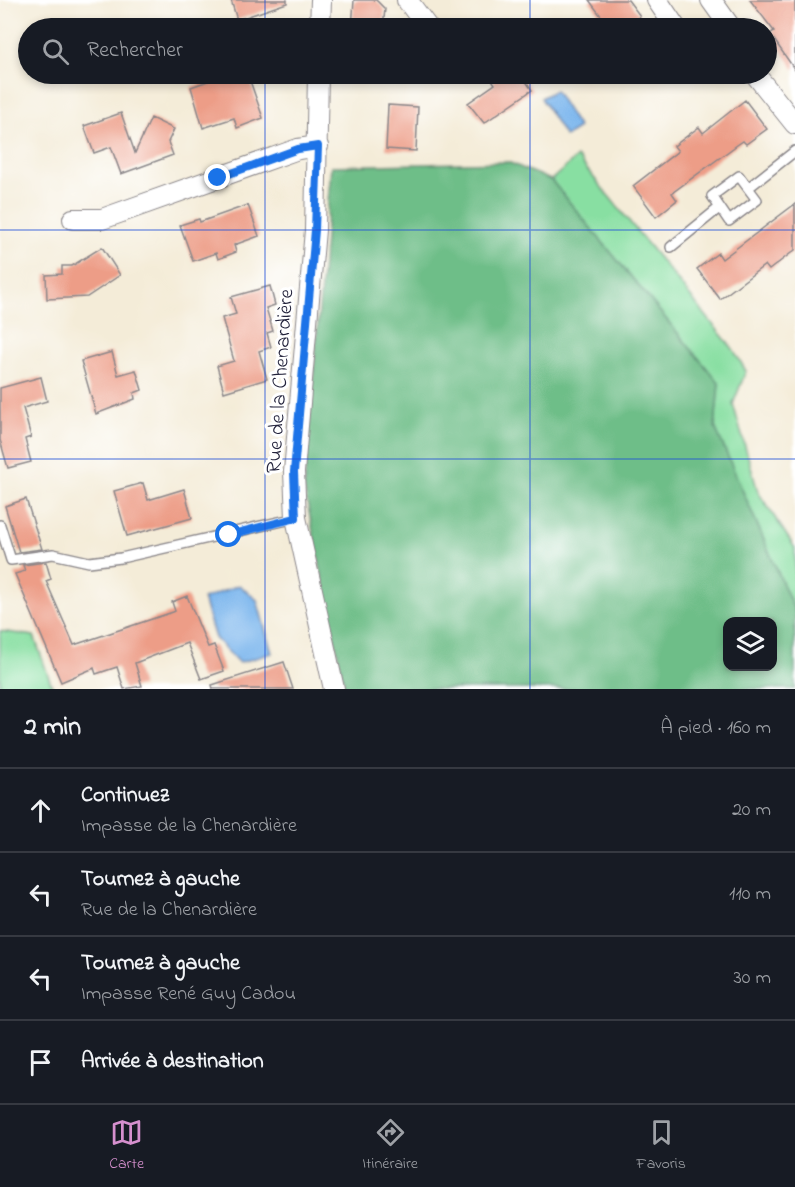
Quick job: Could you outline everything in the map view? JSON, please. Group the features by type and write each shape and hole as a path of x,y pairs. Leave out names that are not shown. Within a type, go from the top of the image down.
{"street":[{"path":"320,18 321,0"},
{"path":"407,0 420,18"},
{"path":"657,0 669,18"},
{"path":"711,0 724,18"},
{"name":"Rue de la Chenardière","path":"318,84 315,230 294,472 296,518 334,689"},
{"path":"763,84 795,124"},
{"path":"74,219 102,219 298,149 318,146"}],"lane":[{"path":"748,188 795,151"},
{"path":"739,176 748,188 757,200 729,221 712,196 739,176"},
{"path":"671,247 719,208"},
{"path":"0,525 11,560 52,554 89,562 132,555 296,518"}],"green space":[{"path":"577,157 733,349 746,371 733,404 758,492 795,548 795,612 715,427 719,383 551,180"},
{"path":"508,162 551,180 719,383 715,427 795,612 795,689 345,689 304,488 331,166"},
{"path":"0,631 34,636 53,689 0,689"}],"water":[{"path":"555,90 579,128 565,137 541,98"},
{"path":"239,585 257,600 272,653 239,663 215,638 203,599"}],"building":[{"path":"231,0 287,0 287,3 243,18 236,18"},
{"path":"354,0 376,0 385,9 384,18 353,18"},
{"path":"589,0 628,0 640,16 638,18 602,18"},
{"path":"750,0 795,0 795,70 777,44 777,18 764,18"},
{"path":"200,84 251,84 263,118 237,128 234,118 203,128 191,87"},
{"path":"495,84 528,84 532,90 484,123 468,103"},
{"path":"745,100 767,129 746,144 743,141 737,145 672,193 677,200 656,217 633,186 678,151 674,146 699,127 703,133"},
{"path":"388,105 418,107 416,151 386,149"},
{"path":"121,113 135,153 151,118 174,129 168,142 173,155 121,174 111,147 94,153 84,126"},
{"path":"795,204 795,250 769,270 765,265 720,299 697,269 718,253 722,259"},
{"path":"248,205 259,236 234,245 236,252 218,259 216,253 193,261 180,225 199,219 200,222"},
{"path":"102,247 120,275 87,297 47,299 46,275 62,274 62,266 72,266"},
{"path":"270,286 275,305 266,308 273,331 267,333 271,347 259,351 267,379 224,392 217,366 234,361 222,318 236,314 231,297"},
{"path":"112,352 118,375 136,370 142,390 134,393 135,399 96,414 81,361"},
{"path":"41,377 47,401 23,408 31,437 25,439 31,462 8,468 0,440 0,388"},
{"path":"143,483 148,500 184,489 192,518 127,536 114,491"},
{"path":"26,499 42,549 19,552 5,506"},
{"path":"46,562 51,579 46,581 74,645 173,612 175,611 172,602 187,596 208,647 214,645 224,671 201,679 187,643 135,663 142,686 124,689 117,667 96,674 94,668 61,682 15,574 25,571 23,565"},
{"path":"284,662 293,689 213,689 212,685"}],"route":[{"path":"218,178 298,149 318,146 315,230 294,472 296,518 229,535"}]}
